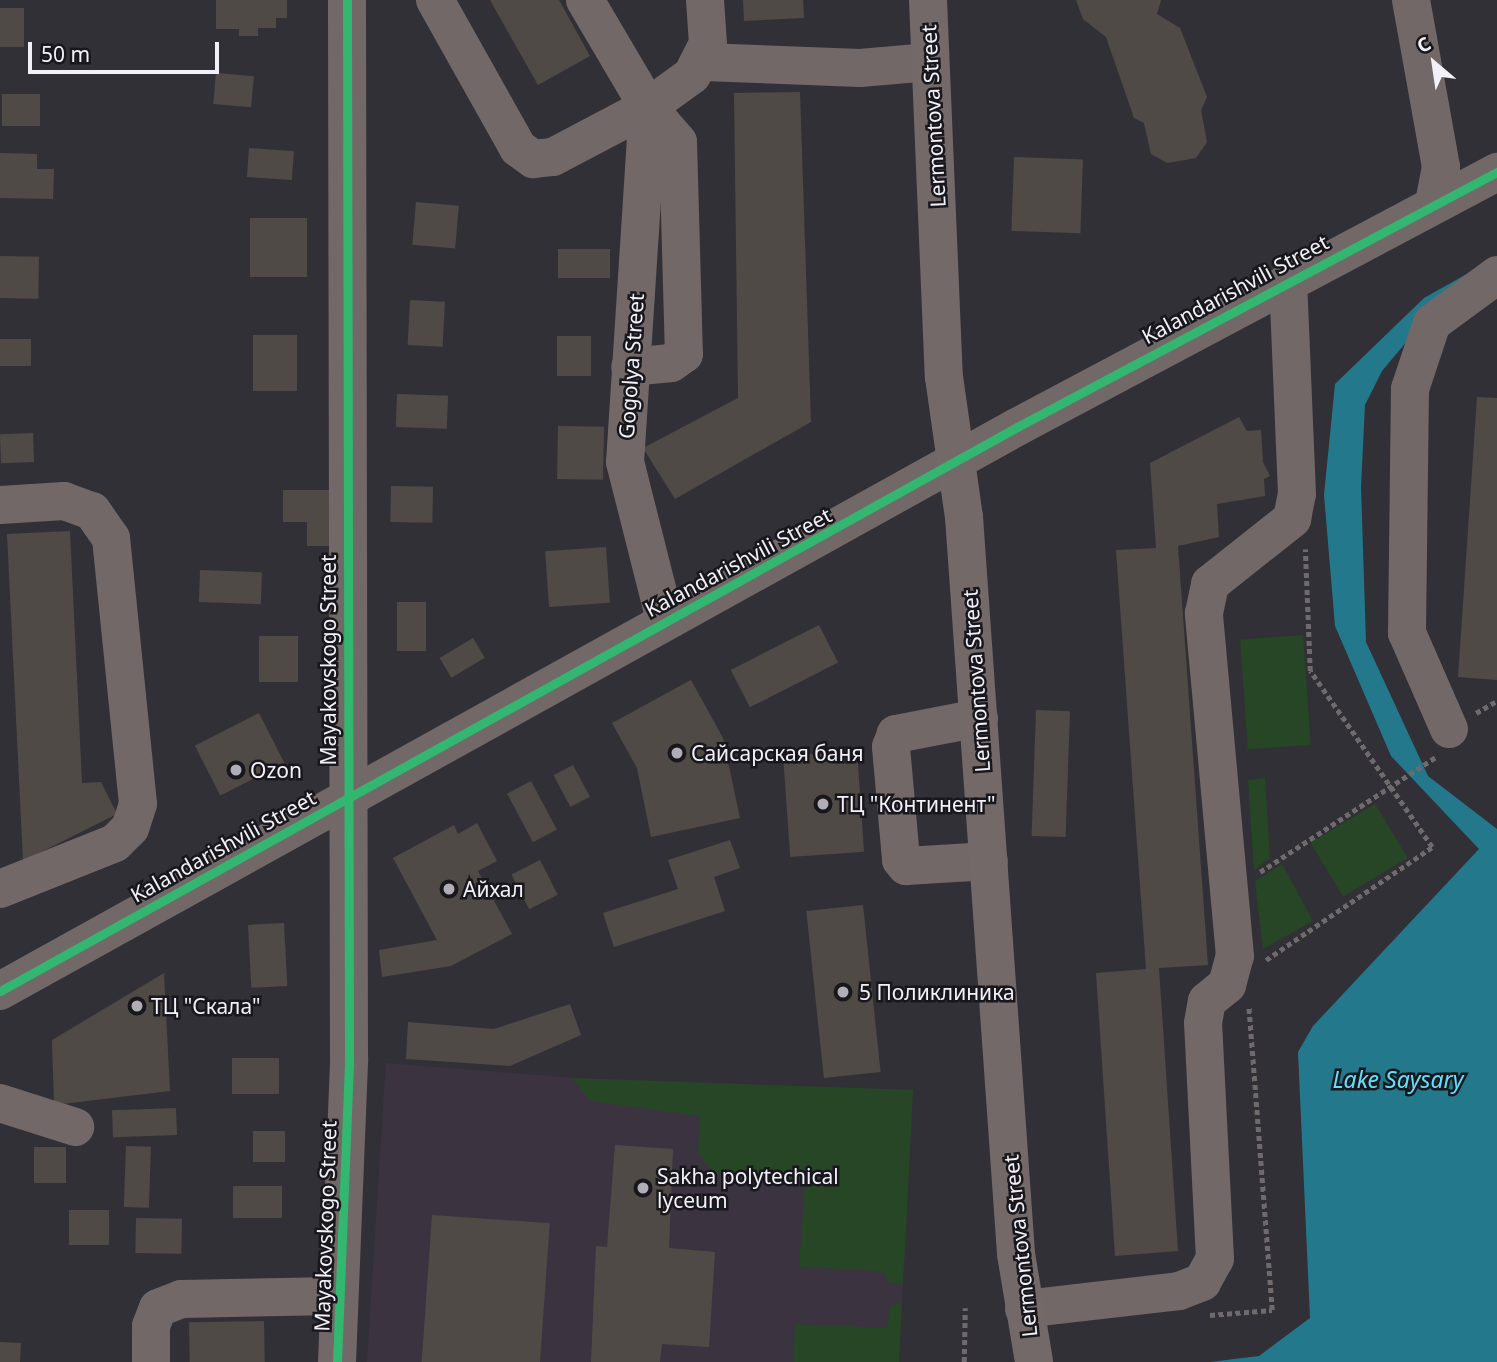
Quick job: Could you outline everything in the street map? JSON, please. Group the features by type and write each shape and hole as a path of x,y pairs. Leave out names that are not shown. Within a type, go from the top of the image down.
{"main road":[{"name":"Lermontova Street","path":"928,0 944,377 957,463 979,718 1024,1309 1034,1362"}],"street":[{"name":"Mayakovskogo Street","path":"337,1362 337,1296 349,1058 346,796 347,0"},
{"path":"435,0 518,148 533,159 553,157 648,107 703,62 860,68 930,62"},
{"path":"586,0 648,107 678,142 684,354 671,363 630,367"},
{"path":"703,62 705,0"},
{"path":"1411,0 1441,167 1434,202"},
{"name":"Gogolya Street","path":"648,107 625,461 665,620"},
{"name":"Kalandarishvili Street","path":"0,991 665,620 1434,202 1497,172"},
{"path":"1443,743 1407,633 1410,389 1432,323 1497,275"},
{"path":"1024,1309 1179,1291 1202,1282 1215,1259 1203,1023 1207,1001 1227,985 1235,956 1232,890 1204,613 1210,584 1292,519 1297,494 1288,281"},
{"path":"0,505 64,500 92,511 111,538 138,804 130,828 115,843 0,889"},
{"path":"979,718 896,734 891,747 901,860 906,866 989,861"},
{"path":"0,1103 75,1128"},
{"path":"151,1362 151,1326 158,1308 181,1299 337,1296"}],"path":[{"path":"1258,966 1432,847 1394,787 1310,671 1306,551 1292,519"},
{"path":"1232,890 1394,787 1443,743"},
{"path":"1207,1315 1272,1310 1249,1000"},
{"path":"964,1362 965,1308"}],"shaded area":[{"name":"Sakha polytechical lyceum","path":"386,1063 572,1078 913,1090 899,1362 367,1362"}],"green space":[{"path":"1303,635 1311,745 1248,749 1240,639"},
{"path":"1265,778 1270,858 1254,870 1248,780"},
{"path":"1375,804 1407,858 1343,897 1311,843"},
{"path":"1282,864 1313,921 1263,949 1255,881"},
{"path":"572,1078 913,1090 903,1284 889,1283 883,1271 799,1267 805,1182 713,1174 698,1153 700,1116 590,1101"},
{"path":"902,1301 899,1362 793,1362 795,1324 888,1328 889,1307"}],"water":[{"name":"Lake Saysary","path":"1497,257 1423,322 1382,371 1365,405 1361,487 1366,642 1428,776 1497,829 1497,1362 1210,1362 1259,1356 1310,1318 1298,1052 1313,1026 1479,849 1391,756 1335,626 1324,495 1335,384 1424,298"}],"building":[{"path":"216,0 287,0 287,18 276,18 276,28 258,28 258,36 239,36 239,29 216,29"},
{"path":"490,0 559,0 590,56 538,85"},
{"path":"743,0 803,0 804,18 744,21"},
{"path":"1076,0 1161,0 1157,14 1180,28 1207,97 1201,110 1207,142 1196,158 1167,163 1151,154 1144,123 1134,118 1106,37 1083,19"},
{"path":"0,8 24,8 24,47 0,47"},
{"path":"216,73 254,76 251,107 213,104"},
{"path":"800,92 811,422 675,499 643,448 738,398 734,93"},
{"path":"2,94 40,94 40,126 2,126"},
{"path":"249,148 294,151 292,180 247,177"},
{"path":"0,153 37,154 37,169 54,169 53,199 0,198"},
{"path":"1014,157 1083,159 1080,233 1011,231"},
{"path":"416,202 459,206 455,249 412,245"},
{"path":"250,218 307,218 307,277 250,277"},
{"path":"558,249 610,249 610,278 558,278"},
{"path":"0,256 39,257 38,299 0,298"},
{"path":"410,300 445,302 443,347 408,345"},
{"path":"253,335 297,335 297,391 253,391"},
{"path":"557,336 591,336 591,376 557,376"},
{"path":"0,339 31,339 31,366 0,366"},
{"path":"397,394 448,396 447,429 396,427"},
{"path":"1477,397 1497,398 1497,680 1458,677"},
{"path":"1239,417 1247,431 1261,430 1263,462 1270,476 1264,479 1265,496 1217,504 1219,537 1178,546 1208,965 1159,968 1178,1251 1115,1256 1096,973 1146,969 1116,550 1156,548 1150,463"},
{"path":"558,426 604,427 603,480 557,479"},
{"path":"33,433 34,462 1,463 0,434"},
{"path":"391,486 433,487 432,523 390,522"},
{"path":"283,490 334,490 334,546 307,546 307,522 283,522"},
{"path":"70,531 82,783 101,782 117,814 23,861 7,534"},
{"path":"606,547 610,603 549,607 545,551"},
{"path":"200,570 262,572 261,604 199,602"},
{"path":"397,602 426,602 426,651 397,651"},
{"path":"819,625 838,662 750,707 731,670"},
{"path":"259,636 298,636 298,682 259,682"},
{"path":"473,638 485,658 451,678 440,658"},
{"name":"Сайсарская баня","path":"691,680 723,738 740,818 651,837 637,768 612,723"},
{"path":"1036,710 1070,711 1066,837 1032,836"},
{"path":"259,713 284,763 220,796 195,746"},
{"name":"ТЦ \"Континент\"","path":"857,751 864,852 790,857 783,756"},
{"path":"573,765 590,797 570,807 554,775"},
{"path":"531,781 557,830 533,842 507,794"},
{"name":"Айхал","path":"477,823 497,861 478,871 512,934 451,966 382,977 379,950 437,940 393,858 454,825 458,834"},
{"path":"730,840 740,868 714,877 725,911 614,947 603,913 678,889 668,860"},
{"path":"540,860 558,895 529,909 511,875"},
{"name":"5 Поликлиника","path":"863,905 881,1072 824,1078 806,911"},
{"path":"284,923 287,986 251,988 248,925"},
{"name":"ТЦ \"Скала\"","path":"164,973 170,1091 54,1105 52,1040"},
{"path":"570,1004 581,1035 510,1066 406,1059 408,1022 494,1029"},
{"path":"232,1058 279,1058 279,1094 232,1094"},
{"path":"176,1108 177,1135 113,1137 112,1110"},
{"path":"253,1131 285,1131 285,1162 253,1162"},
{"path":"615,1145 673,1149 669,1248 715,1252 709,1347 662,1344 660,1362 591,1362 596,1246 607,1247"},
{"path":"126,1146 151,1147 149,1208 124,1207"},
{"path":"34,1147 66,1147 66,1183 34,1183"},
{"path":"233,1186 282,1186 282,1218 233,1218"},
{"path":"69,1210 109,1210 109,1245 69,1245"},
{"path":"432,1215 550,1223 540,1362 422,1362"},
{"path":"136,1218 182,1219 181,1254 135,1253"},
{"path":"264,1321 265,1362 190,1362 189,1322"},
{"path":"0,1342 21,1343 20,1362 0,1362"}],"cycle path":[{"path":"337,1362 349,1058 347,0"},
{"path":"0,991 1017,427 1497,172"}],"place":[{"name":"Сайсарская баня","path":"677,753"},
{"name":"Ozon","path":"236,770"},
{"name":"ТЦ \"Континент\"","path":"823,804"},
{"name":"Айхал","path":"449,889"},
{"name":"5 Поликлиника","path":"843,992"},
{"name":"ТЦ \"Скала\"","path":"137,1006"},
{"name":"Sakha polytechical lyceum","path":"643,1188"}]}
